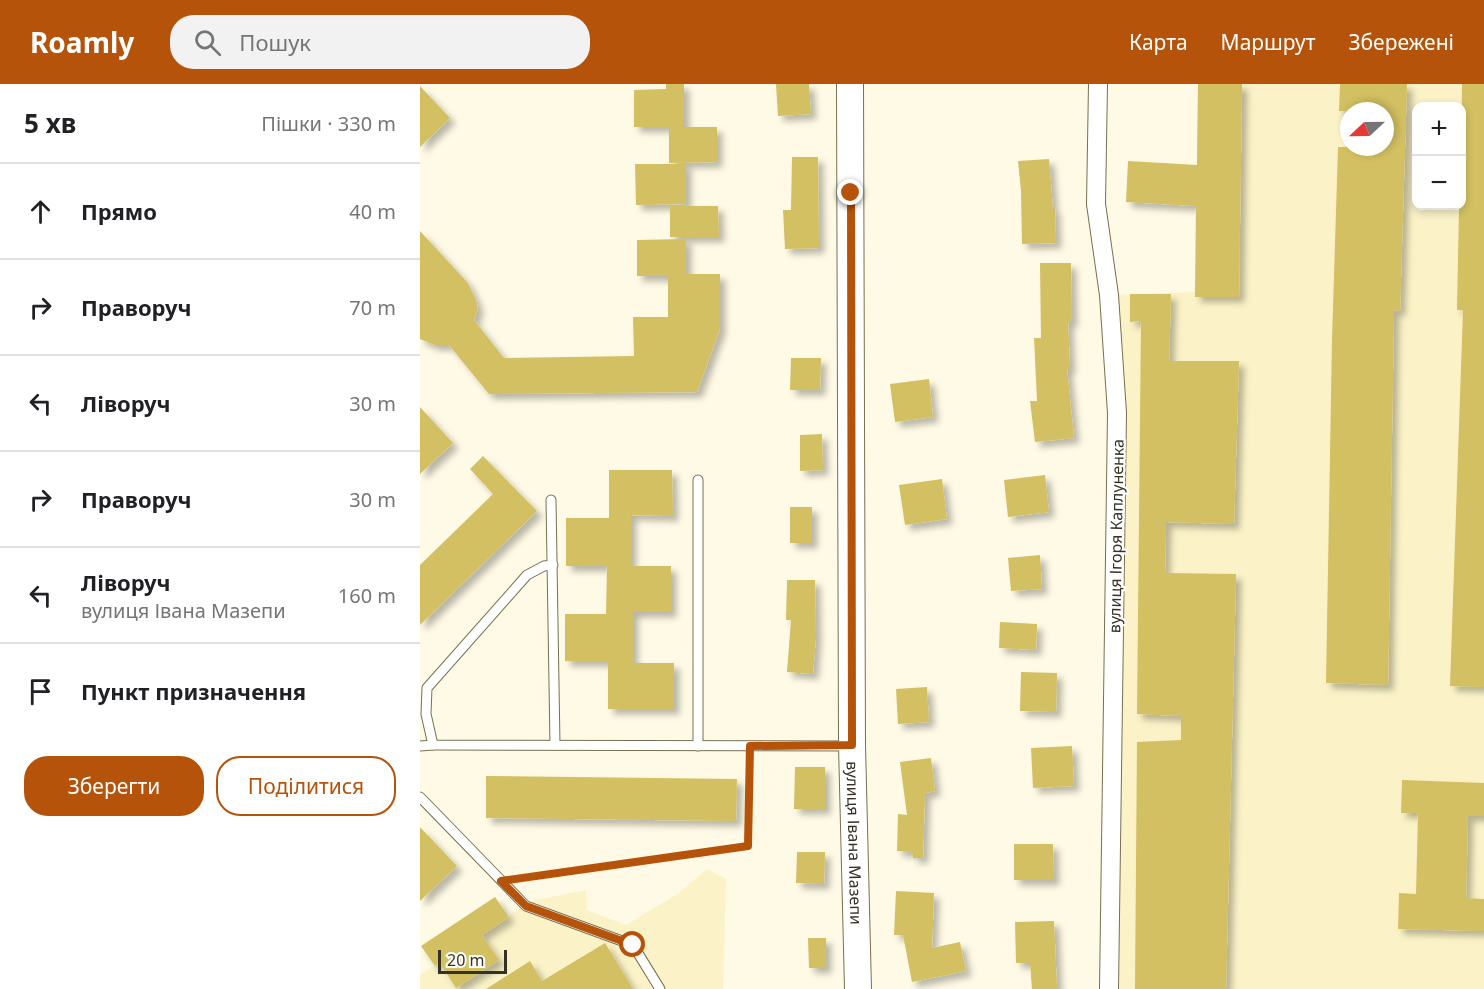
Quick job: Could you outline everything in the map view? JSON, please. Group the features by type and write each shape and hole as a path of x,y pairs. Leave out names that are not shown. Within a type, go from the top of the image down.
{"street":[{"name":"вулиця Івана Мазепи","path":"850,84 852,745 858,989"},
{"name":"вулиця Ігоря Каплуненка","path":"1098,84 1095,204 1109,295 1118,413 1109,989"}],"lane":[{"path":"698,480 698,746"},
{"path":"550,500 555,745"},
{"path":"433,745 426,714 428,688 527,575 544,566 553,565"},
{"path":"420,746 852,745"},
{"path":"420,797 526,906 633,945 660,989"}],"path":[{"path":"501,881 748,846 750,746"}],"shaded area":[{"path":"1198,84 1484,84 1484,989 1109,989 1109,295 1195,292"},
{"path":"707,869 726,879 723,989 420,989 420,975 531,901 586,890 587,910 626,925 679,893"}],"building":[{"path":"666,84 684,84 684,127 717,127 717,162 669,163 669,127 634,127 634,90 666,89"},
{"path":"776,84 809,84 811,114 778,116"},
{"path":"1198,84 1242,84 1239,297 1195,297 1196,206 1126,202 1128,161 1197,165"},
{"path":"1340,84 1407,84 1400,311 1394,310 1388,685 1326,683 1338,147 1340,147 1340,156 1394,156 1394,102 1340,102 1339,111"},
{"path":"1462,84 1484,84 1484,687 1450,686 1463,310 1457,310 1459,210 1466,210 1466,102 1462,102"},
{"path":"420,86 450,118 420,147"},
{"path":"792,157 818,157 819,248 785,249 783,210 791,210"},
{"path":"1049,159 1053,209 1055,209 1056,243 1022,244 1018,161"},
{"path":"635,164 686,164 686,204 636,205"},
{"path":"670,206 718,206 719,237 670,237"},
{"path":"420,231 468,283 478,309 474,320 504,358 634,356 633,317 668,317 668,276 637,276 637,240 686,239 686,274 720,274 720,329 697,392 489,394 449,345 435,345 420,339"},
{"path":"1040,263 1071,263 1072,322 1068,322 1070,369 1067,369 1074,438 1035,442 1030,401 1037,401 1034,338 1041,338"},
{"path":"1130,294 1171,294 1169,361 1239,361 1234,524 1166,522 1165,573 1236,574 1226,989 1135,989 1137,742 1181,740 1181,716 1137,714 1141,321 1130,322"},
{"path":"791,358 821,358 820,390 790,390"},
{"path":"929,379 933,417 895,422 890,384"},
{"path":"420,407 453,443 420,474"},
{"path":"822,434 823,470 800,471 800,435"},
{"path":"483,456 537,511 420,625 420,565 493,494 470,469"},
{"path":"609,470 672,470 673,516 631,515 631,566 671,566 671,612 633,612 633,663 674,663 674,709 608,709 608,661 565,661 565,614 606,614 607,566 566,566 566,518 609,518"},
{"path":"1045,475 1049,512 1008,517 1004,480"},
{"path":"942,479 947,519 905,525 899,485"},
{"path":"790,507 812,507 812,543 790,543"},
{"path":"1040,555 1042,589 1011,591 1008,558"},
{"path":"787,580 815,580 816,636 813,674 787,672 791,620 786,620"},
{"path":"1000,622 1037,624 1036,650 999,648"},
{"path":"1021,672 1057,673 1056,712 1020,711"},
{"path":"927,687 929,722 898,724 896,689"},
{"path":"1072,746 1074,786 1033,788 1031,748"},
{"path":"931,758 935,791 925,793 923,858 913,858 912,852 897,851 898,814 907,815 900,762"},
{"path":"795,767 825,767 825,809 794,809"},
{"path":"486,776 737,779 736,821 486,818"},
{"path":"1402,780 1484,783 1484,816 1468,816 1466,898 1484,899 1484,931 1398,929 1399,893 1416,894 1418,813 1401,813"},
{"path":"420,827 457,866 420,901"},
{"path":"1014,844 1053,844 1054,880 1014,880"},
{"path":"797,852 825,852 824,884 796,883"},
{"path":"896,891 934,893 932,948 960,942 966,971 912,982 903,935 894,935"},
{"path":"495,897 509,917 482,935 499,960 456,988 440,963 435,966 421,946"},
{"path":"1054,921 1057,989 1032,989 1030,963 1016,963 1015,922"},
{"path":"808,938 826,938 826,968 809,968"},
{"path":"605,943 633,989 486,989 530,961 542,981"}],"route":[{"path":"633,945 526,906 501,881 748,846 750,746 852,745 851,193"}]}
